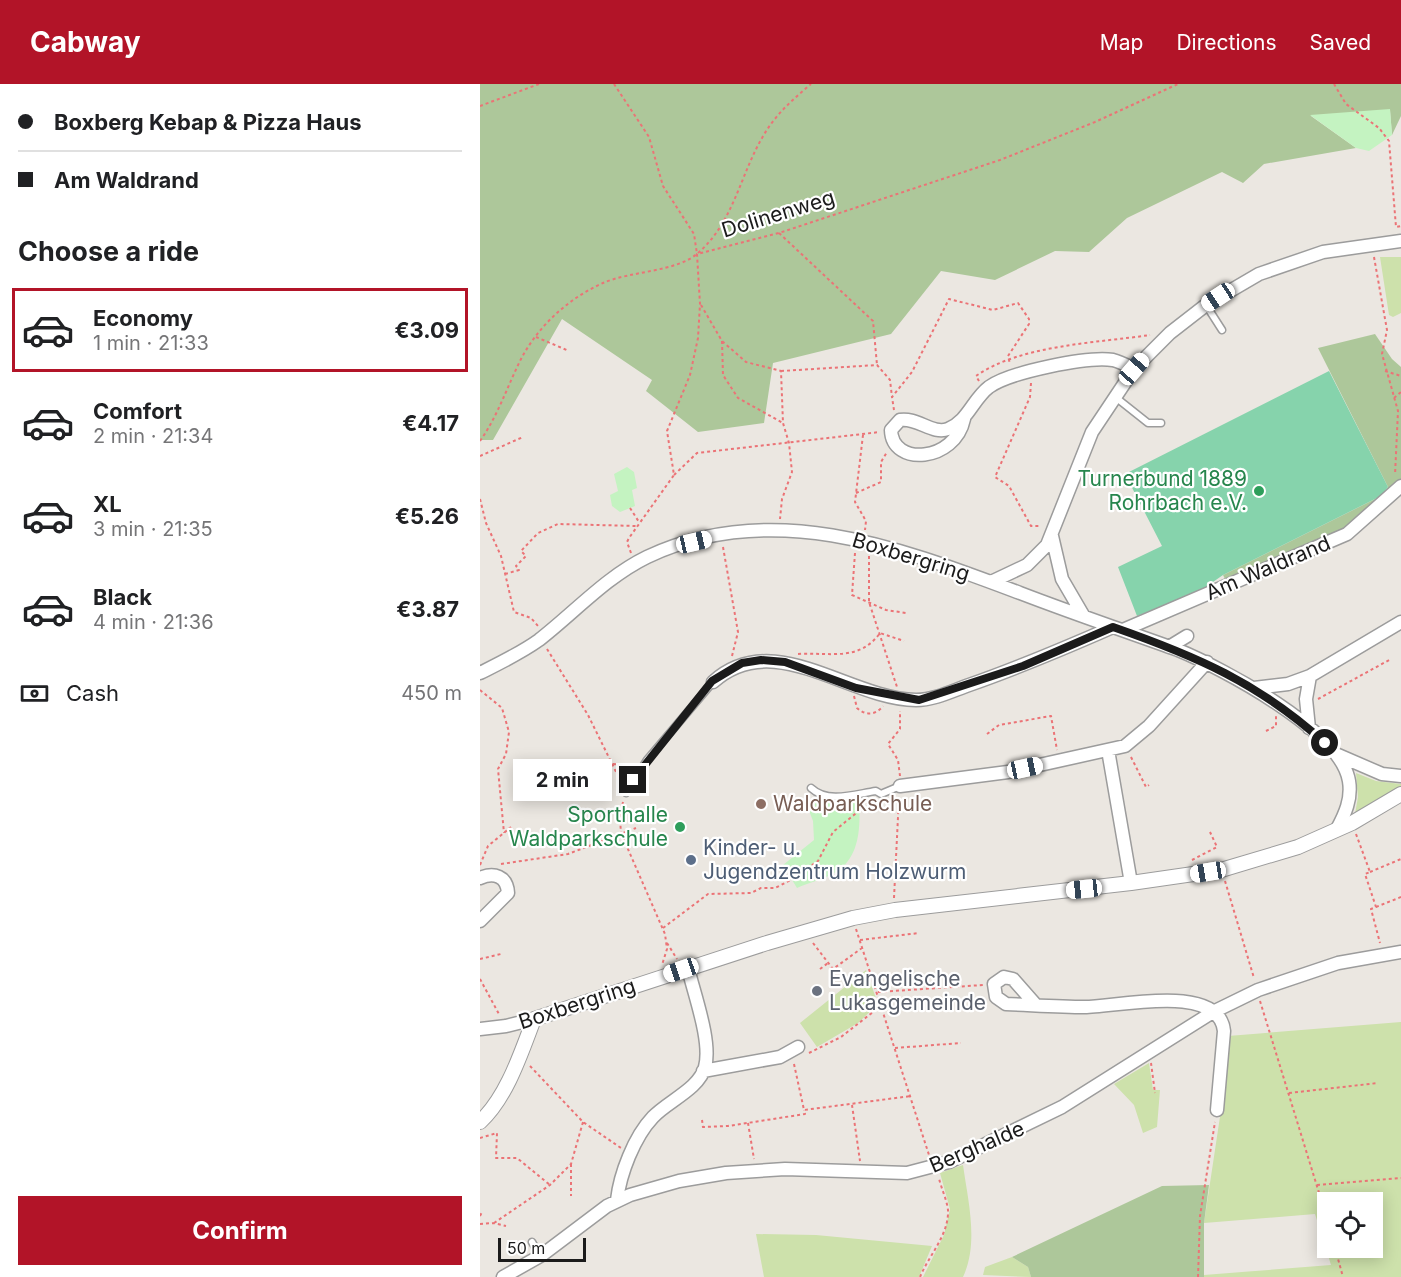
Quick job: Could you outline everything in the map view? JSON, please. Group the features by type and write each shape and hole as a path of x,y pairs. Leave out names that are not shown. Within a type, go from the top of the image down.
{"street":[{"path":"991,582 1027,565 1042,552 1054,532 1092,432 1134,369 1164,338 1206,305 1240,284 1288,263 1323,252 1401,241"},
{"path":"963,419 942,430 910,419 894,425 896,446 912,453 940,450 958,436 963,419 981,394 998,381 1013,375 1032,370 1107,360 1134,369"},
{"name":"Am Waldrand","path":"712,681 728,670 749,662 776,660 856,688 893,697 919,700 934,697 1173,609 1347,534 1400,486"},
{"name":"Boxbergring","path":"480,673 540,639 603,586 636,563 671,548 721,536 780,531 819,532 856,538 921,557 1169,647 1207,662 1254,688 1309,728 1338,755 1346,769 1350,792 1349,802 1337,830"},
{"path":"1054,532 1059,571 1083,615"},
{"path":"1254,688 1288,684 1310,676 1401,622"},
{"path":"1169,647 1187,636"},
{"path":"900,786 1008,772 1125,747 1149,726 1207,662"},
{"path":"1309,728 1306,699 1310,676"},
{"path":"1108,750 1131,883"},
{"name":"Boxbergring","path":"1338,755 1382,774 1401,776"},
{"name":"Boxbergring","path":"480,1029 534,1019 688,968 853,918 895,910 1131,883 1221,870 1289,850 1337,830 1401,794"},
{"path":"480,878 490,875 502,878 507,885 508,892 480,921"},
{"name":"Berghalde","path":"503,1277 540,1256 617,1200 679,1181 755,1171 907,1173 970,1154 1030,1125 1213,1012 1258,990 1338,963 1401,952"},
{"path":"617,1200 619,1185 645,1127 661,1110 695,1082 703,1071 706,1060 704,1038 688,968"},
{"path":"1035,1004 1013,979 1004,977 994,984 993,993 1000,1002 1086,1007 1163,999 1183,1000 1213,1012 1221,1021 1224,1031 1217,1110"},
{"path":"480,1122 493,1108 534,1019"},
{"path":"703,1071 796,1053"}],"lane":[{"path":"1206,305 1222,330"},
{"path":"1114,396 1148,423 1161,423"},
{"path":"1129,408 1134,402"},
{"name":"Am Waldrand","path":"626,793 641,768 712,681"},
{"path":"811,788 818,794 830,797 876,791 880,794 900,786"},
{"path":"532,1242 540,1256"}],"path":[{"path":"480,106 539,84"},
{"path":"614,84 649,136 663,186 694,234 698,254"},
{"path":"618,84 618,89"},
{"path":"480,441 498,412 520,361 535,337 560,309 600,284 616,277 671,265 698,254 720,227 767,129 787,105 811,84"},
{"name":"Dolinenweg","path":"674,475 666,431 690,375 698,338 700,304 698,254 779,233 1000,160 1178,84"},
{"path":"1334,84 1346,104 1382,131 1389,141 1396,227 1401,226"},
{"path":"636,563 627,542 636,526 674,475 697,453 863,435 894,425 890,380 877,365 873,321 779,233"},
{"path":"1372,246 1386,330 1382,354 1398,411 1394,472 1400,486"},
{"path":"892,397 912,372 946,300 952,298 993,310 1018,303 1029,319 1029,324 1008,356 1013,375"},
{"path":"700,304 722,341 746,362 781,371 877,365"},
{"path":"535,337 569,351"},
{"path":"722,341 723,375 738,398 783,423"},
{"path":"1032,370 1030,397 995,477 1009,486 1031,526 1054,532"},
{"path":"780,531 780,506 792,472 789,443 783,423 781,371"},
{"path":"1385,371 1401,376"},
{"path":"1394,398 1401,392"},
{"path":"863,435 855,502 866,521 866,527"},
{"path":"480,456 523,437"},
{"path":"856,493 881,482 881,462 896,446"},
{"path":"480,499 486,523 501,556 514,612 531,618 536,623"},
{"path":"630,508 639,522"},
{"path":"505,574 519,570 516,566 526,556 521,551 538,533 558,524 636,526"},
{"path":"721,536 738,632 728,670"},
{"path":"856,538 852,595 906,613"},
{"path":"869,555 869,602 880,633 900,729 888,744 900,768"},
{"path":"880,633 904,641"},
{"path":"776,660 781,656 801,653 853,654 866,647 880,633"},
{"path":"540,639 576,694 626,793 620,819 621,833 663,928 667,944 676,957"},
{"path":"1327,695 1391,660"},
{"path":"855,705 856,688"},
{"path":"480,690 502,708 509,732 506,754 498,770 504,833"},
{"path":"855,705 864,712 874,713 893,697"},
{"path":"855,705 862,702"},
{"path":"874,706 878,711"},
{"path":"987,734 999,724 1051,716 1057,749"},
{"path":"1266,731 1276,726"},
{"path":"1125,747 1146,787 1149,785"},
{"path":"612,764 641,768"},
{"path":"663,928 708,894 751,893 761,888 775,888 802,872 818,861 833,832 880,794"},
{"path":"894,896 898,806"},
{"path":"480,865 488,846 511,827"},
{"path":"492,866 568,854 636,828"},
{"path":"1189,862 1217,847 1210,832"},
{"path":"1362,849 1370,872"},
{"path":"1376,907 1365,874 1401,859"},
{"path":"1221,870 1254,977"},
{"path":"1380,943 1371,909 1401,897"},
{"path":"853,918 932,1167"},
{"path":"805,931 833,969 862,948"},
{"path":"860,940 919,933"},
{"path":"657,978 667,944"},
{"path":"480,959 501,954"},
{"path":"820,969 828,963"},
{"path":"878,992 994,984"},
{"path":"1258,990 1319,1192"},
{"path":"702,1120 703,1127 805,1114 796,1053 841,1037 882,1005"},
{"path":"895,1048 961,1043"},
{"path":"1148,1054 1155,1093"},
{"path":"529,1065 583,1122 623,1149"},
{"path":"1289,1093 1378,1083"},
{"path":"804,1110 910,1096"},
{"path":"852,1105 862,1172"},
{"path":"1198,1277 1200,1216 1217,1110"},
{"path":"571,1196 571,1164 583,1122"},
{"path":"748,1123 755,1171"},
{"path":"480,1138 497,1133 496,1158 517,1158 550,1185"},
{"path":"480,1224 494,1222 550,1185 571,1164"},
{"path":"1317,1185 1401,1179"},
{"path":"920,1277 942,1236 947,1218 948,1208 940,1183"},
{"path":"480,1216 482,1212"},
{"path":"494,1222 506,1226"},
{"path":"1338,1258 1343,1277"}],"green space":[{"path":"480,84 1401,84 1401,116 1392,135 1390,110 1311,116 1356,148 1264,164 1243,183 1222,172 1127,218 1089,252 1055,251 995,280 941,271 891,334 773,363 764,423 698,432 646,391 652,380 562,319 493,440 480,440"},
{"path":"1390,109 1392,135 1369,151 1356,148 1310,115"},
{"path":"1380,257 1401,257 1401,313 1393,317 1389,315"},
{"path":"1375,334 1392,359 1401,367 1401,479 1354,526 1227,583 1223,575 1381,496 1388,487 1318,348"},
{"name":"Turnerbund 1889 Rohrbach e.V.","path":"1329,371 1388,487 1381,496 1223,575 1200,591 1137,616 1118,567 1162,546 1125,474"},
{"path":"627,467 634,472 637,488 632,490 635,506 620,512 612,506 610,495 618,491 614,474"},
{"path":"1356,773 1376,781 1401,784 1401,787 1355,814 1358,797"},
{"path":"859,796 858,835 856,845 847,862 830,875 797,888 783,865 814,840 813,821 806,803"},
{"path":"866,970 878,1004 858,1023 817,1047 800,1023"},
{"path":"1401,1022 1401,1277 1204,1277 1204,1275 1331,1265 1329,1258 1383,1258 1383,1192 1317,1192 1317,1220 1315,1214 1204,1223 1221,1110 1228,1036"},
{"path":"1149,1063 1153,1090 1160,1090 1157,1127 1143,1133 1134,1105 1114,1084"},
{"path":"963,1165 971,1222 968,1264 963,1277 923,1277 944,1235 950,1209 940,1173"},
{"path":"1209,1185 1204,1223 1204,1277 1031,1277 1028,1267 1012,1257 1162,1186"},
{"path":"756,1234 816,1235 932,1246 919,1277 764,1277"},
{"path":"1012,1257 1028,1267 1031,1277 983,1275 985,1267"}],"place":[{"name":"Turnerbund 1889 Rohrbach e.V.","path":"1259,491"},
{"name":"Waldparkschule","path":"761,804"},
{"name":"Sporthalle Waldparkschule","path":"680,827"},
{"name":"Kinder- u. Jugendzentrum Holzwurm","path":"691,860"},
{"name":"Evangelische Lukasgemeinde","path":"817,991"}],"route":[{"path":"633,780 712,681 742,663 761,660 785,662 856,688 886,696 919,700 934,697 1023,666 1113,627 1207,662 1254,688 1309,728 1325,743"}]}
